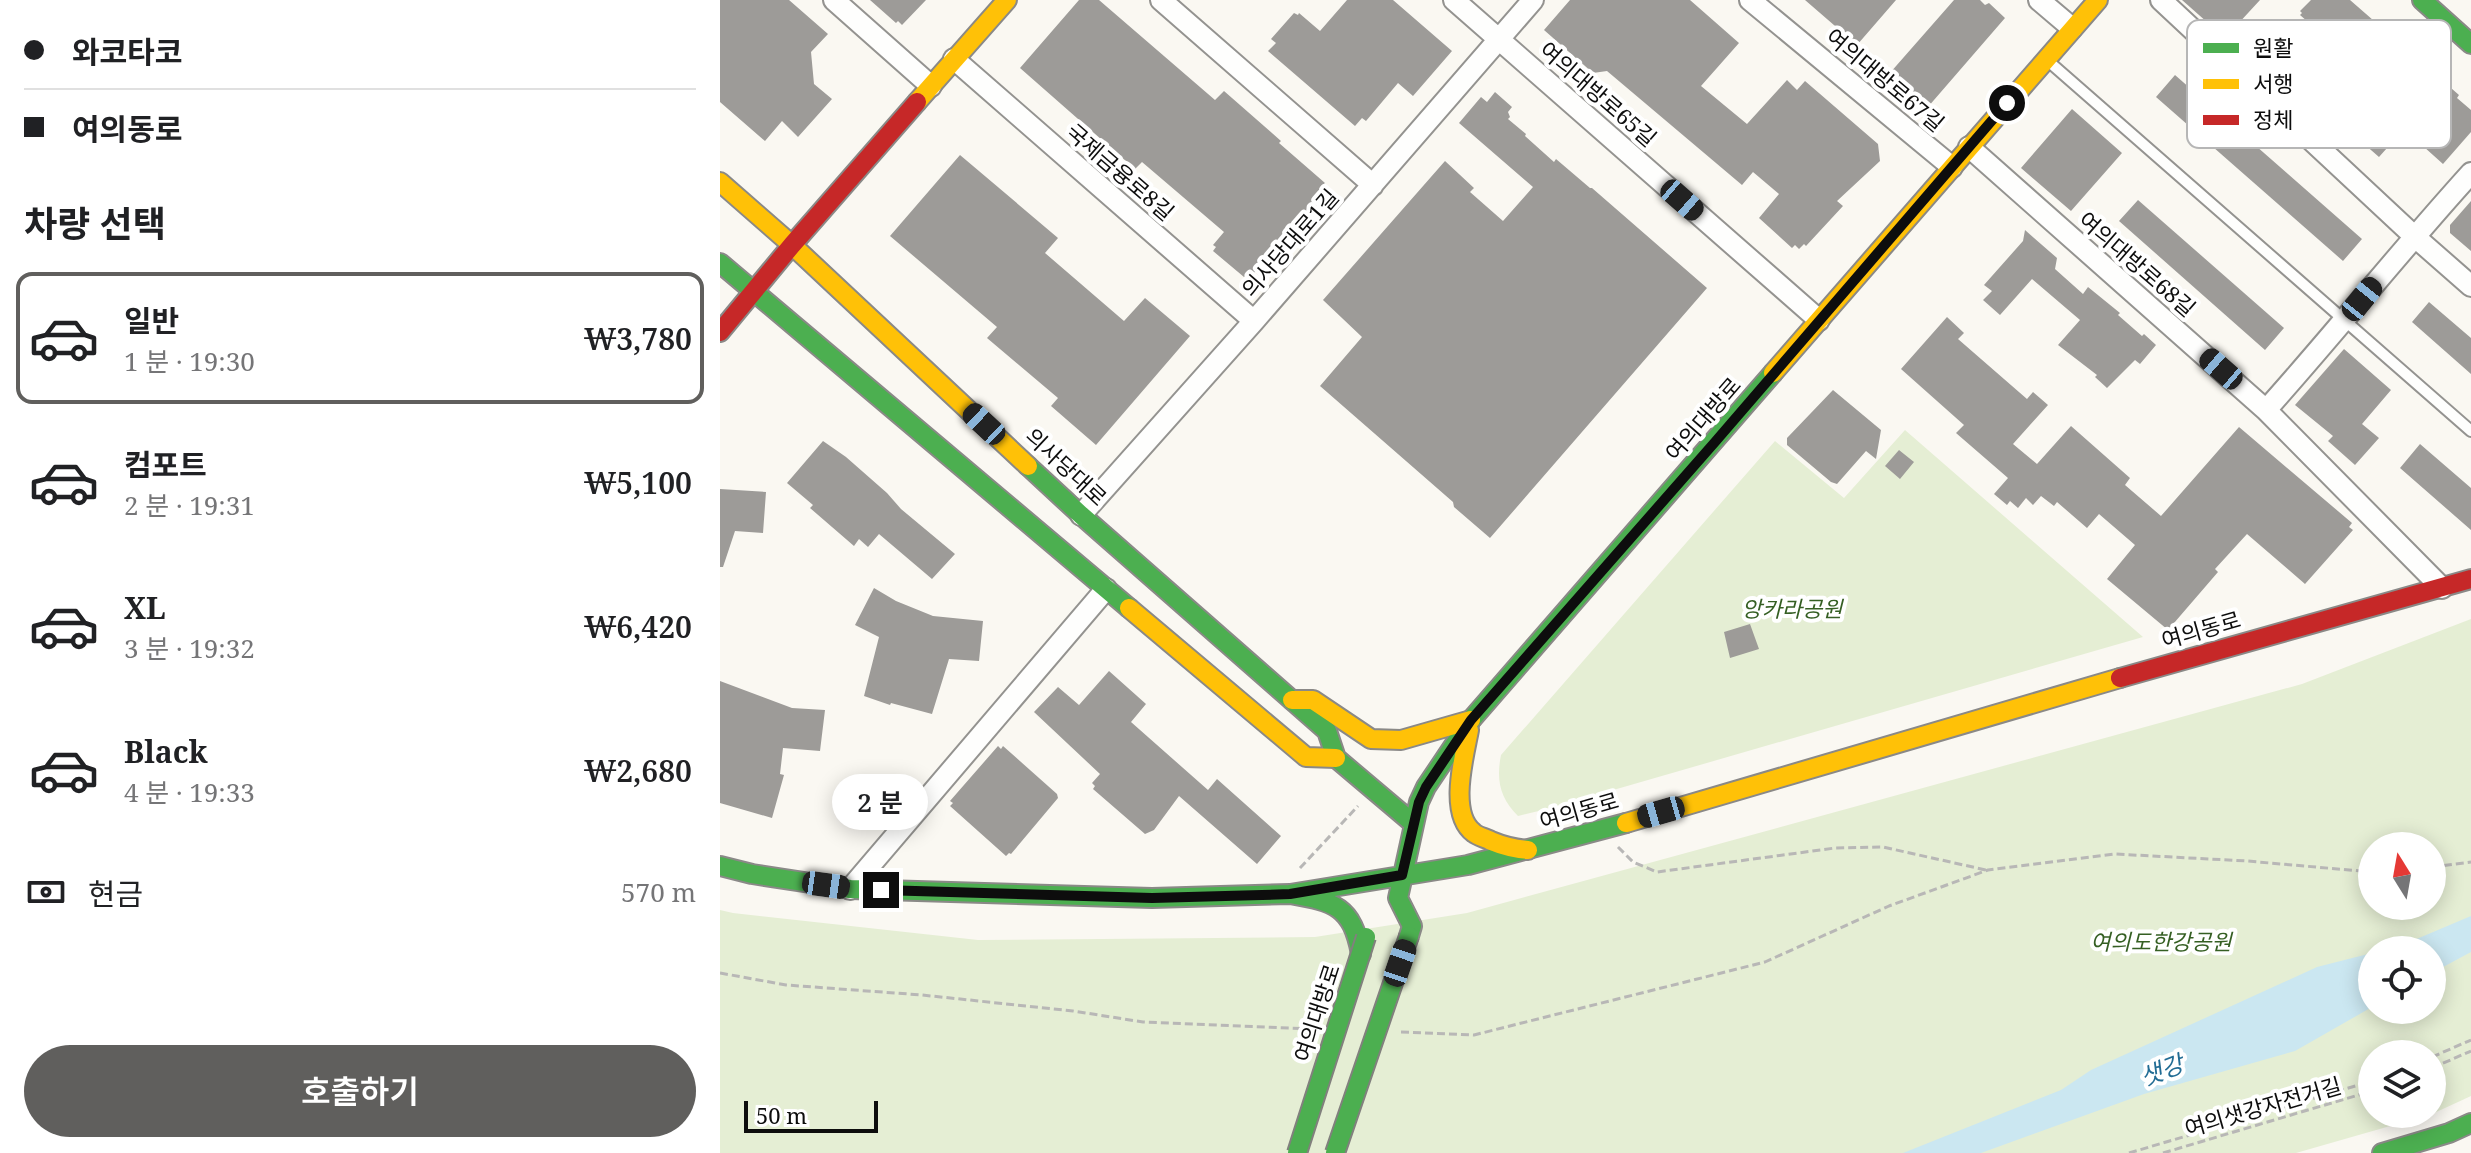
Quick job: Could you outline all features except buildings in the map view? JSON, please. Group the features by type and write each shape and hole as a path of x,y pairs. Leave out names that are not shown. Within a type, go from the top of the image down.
{"main road":[{"path":"720,332 792,245 1007,0"},
{"name":"여의대방로","path":"1297,1153 1362,942 1386,907 1402,875 1419,802 1426,787 1471,720 2098,0"},
{"path":"2422,0 2444,20"},
{"path":"2451,26 2471,44"},
{"name":"의사당대로","path":"720,182 792,245 1081,515 1327,731 1336,758 1414,824"},
{"name":"의사당대로","path":"720,263 1306,757 1336,758"},
{"name":"여의동로","path":"720,866 850,889 1152,898 1402,875 1468,865 1602,830 2187,658 2471,579"},
{"path":"1292,700 1313,700 1371,739 1401,740 1471,720 1461,785 1462,818 1474,833 1512,849 1528,850"},
{"path":"1290,886 1340,907 1362,942"},
{"name":"여의대방로","path":"1335,1153 1412,926 1386,907"},
{"path":"2382,1153 2449,1133 2471,1123"}],"street":[{"path":"834,0 931,86"},
{"path":"1161,0 1373,185"},
{"name":"여의대방로65길","path":"1454,0 1819,320"},
{"name":"의사당대로1길","path":"1081,515 1533,0"},
{"name":"여의대방로67길","path":"1750,0 1952,167"},
{"path":"2039,0 2072,28"},
{"path":"2161,0 2187,24"},
{"name":"국제금융로8길","path":"954,59 1254,321"},
{"name":"여의대방로68길","path":"1969,147 2266,410 2442,588"},
{"path":"2320,148 2471,286"},
{"path":"2266,410 2471,173"},
{"path":"850,889 1106,589"}],"lane":[{"path":"2046,59 2471,431"}],"path":[{"path":"1290,886 1373,789"},
{"path":"1602,830 1633,862 1657,872 1835,848 1883,847 1988,870"},
{"path":"1398,1032 1474,1035 1765,962 1889,906 1988,870 2115,854 2358,871"},
{"path":"2446,865 2471,862"},
{"path":"720,973 786,985 922,995 1073,1011 1143,1022 1322,1030"},
{"path":"2446,1051 2471,1040"},
{"path":"2446,1062 2471,1051"},
{"path":"2129,1153 2358,1085"},
{"name":"여의샛강자전거길","path":"2163,1153 2358,1095"}],"green space":[{"name":"앙카라공원","path":"1905,430 2143,637 1518,816 1501,788 1501,755 1775,441 1844,498"},
{"name":"여의도한강공원","path":"2471,619 2471,1096 2446,1108 2446,1040 2358,1040 2358,1128 2383,1128 2296,1153 720,1153 720,910 978,940 1315,937 1467,913 2302,684"}],"water":[{"path":"2471,916 2471,952 2446,965 2446,936 2424,936"},
{"name":"샛강","path":"2358,957 2358,1015 2295,1051 2144,1094 1981,1153 1903,1153 2061,1090 2091,1070 2317,967"}],"traffic: fast":[{"path":"2422,0 2444,20"},
{"path":"2451,26 2471,44"},
{"path":"720,263 1129,608"},
{"path":"1409,936 1412,926 1398,898 1419,802 1426,787 1471,720 1773,373"},
{"path":"1028,466 1327,731 1336,758 1414,824"},
{"path":"720,866 850,889 1152,898 1290,894 1468,865 1626,823"},
{"path":"1290,894 1319,900 1339,909 1352,926 1361,954"},
{"path":"1335,1153 1409,936"},
{"path":"1297,1153 1366,937"},
{"path":"2382,1153 2449,1133 2471,1123"}],"traffic: slow":[{"path":"917,102 1007,0"},
{"path":"1773,373 2098,0"},
{"path":"720,182 792,245 1028,466"},
{"path":"1129,608 1306,757 1336,758"},
{"path":"1626,823 2120,678"},
{"path":"1292,700 1313,700 1371,739 1401,740 1471,720"},
{"path":"1469,730 1460,784 1466,824 1476,834 1491,841 1528,850"}],"traffic: jam":[{"path":"720,332 917,102"},
{"path":"2120,678 2471,579"}],"route":[{"path":"881,890 1152,898 1262,895 1290,894 1402,875 1419,802 1471,720 2007,103"}]}
